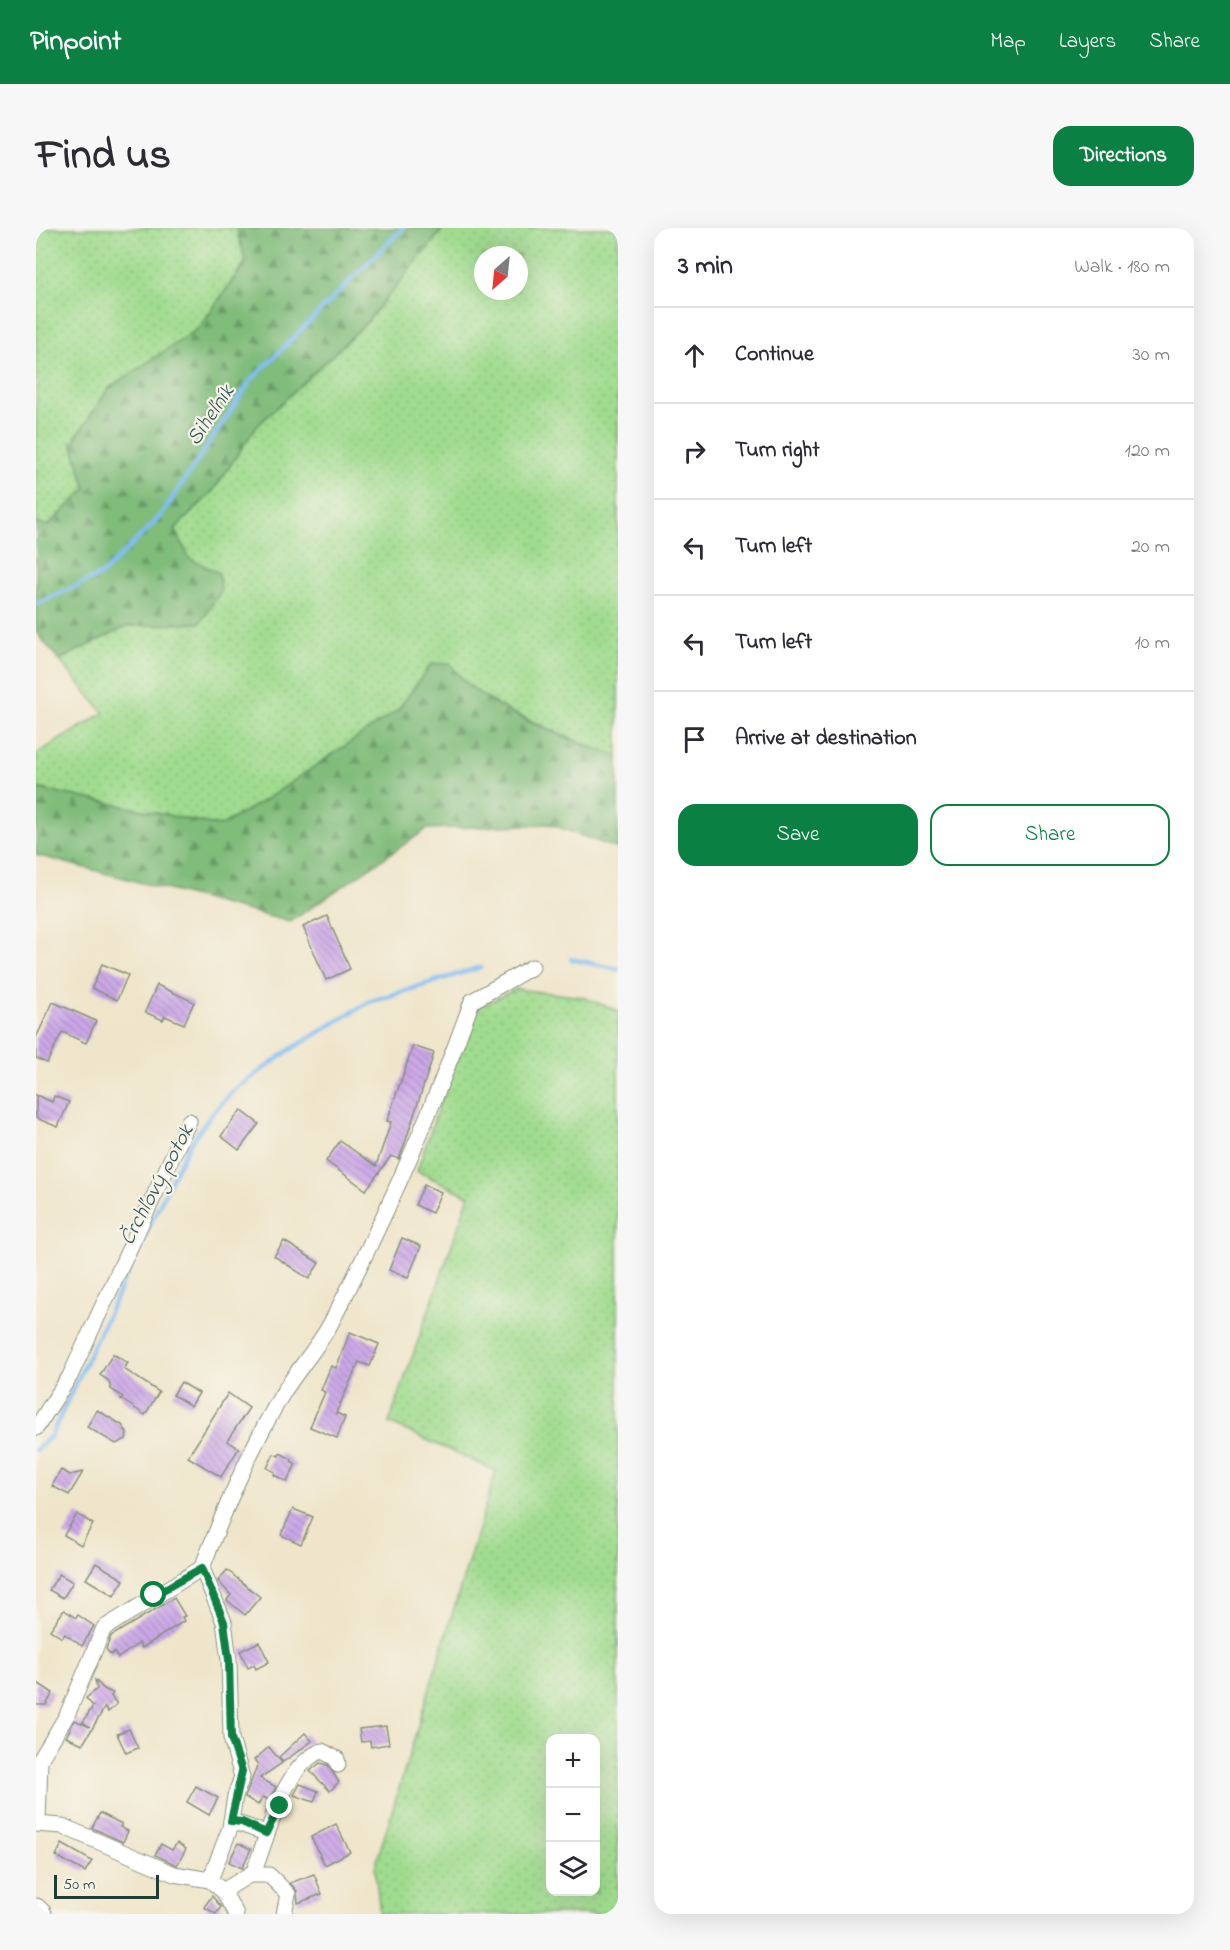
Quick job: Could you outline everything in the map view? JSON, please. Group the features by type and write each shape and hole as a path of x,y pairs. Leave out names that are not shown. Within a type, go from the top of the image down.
{"main road":[{"path":"36,1909 40,1914"}],"street":[{"path":"236,1914 224,1891 210,1880 180,1876 68,1828 50,1823 37,1824 40,1760 67,1715 104,1629 202,1568 239,1473 280,1397 329,1326 382,1221 443,1082 472,1001 532,966"},
{"path":"36,1428 70,1376 189,1121"},
{"path":"202,1568 224,1622 229,1660 231,1738 242,1771 231,1821 210,1880"},
{"path":"224,1891 249,1875 257,1863 266,1833 292,1778 311,1755 322,1751 332,1754 337,1759 338,1765"},
{"path":"231,1821 242,1822 266,1833"},
{"path":"249,1875 269,1875 284,1887 288,1900 284,1914"}],"green space":[{"path":"36,228 236,228 246,261 199,328 109,388 72,443 87,489 47,526 36,523"},
{"path":"236,228 444,228 365,324 256,427 213,491 175,529 189,558 219,573 221,591 200,623 127,626 59,660 36,632 36,523 48,526 86,489 72,443 109,388 199,328 246,262"},
{"path":"444,228 618,228 618,756 594,748 500,707 472,690 458,676 431,664 398,710 265,800 220,826 36,788 36,754 104,713 59,660 127,626 200,623 189,558 175,529 213,491 256,427 365,324"},
{"path":"450,663 462,679 480,694 502,707 551,731 618,756 618,849 550,824 427,829 290,922 36,855 36,788 220,826 265,800 398,710 431,664"},
{"path":"516,989 583,997 618,1011 618,1914 380,1914 375,1867 496,1471 389,1423 469,1196 417,1171 471,1011"}],"building":[{"path":"327,916 350,969 326,980 303,927"},
{"path":"102,964 128,975 117,1000 92,988"},
{"path":"157,985 194,1002 184,1024 165,1016 163,1020 145,1012"},
{"path":"53,1002 96,1021 86,1043 62,1032 47,1063 36,1058 36,1038"},
{"path":"413,1046 434,1053 405,1143 399,1159 391,1156 366,1190 326,1161 340,1141 376,1166 391,1122 387,1121"},
{"path":"36,1095 52,1102 54,1096 69,1102 58,1127 36,1118"},
{"path":"241,1110 259,1124 239,1150 221,1136"},
{"path":"424,1185 441,1192 432,1213 415,1205"},
{"path":"402,1238 421,1246 408,1278 389,1270"},
{"path":"284,1241 319,1263 309,1279 274,1256"},
{"path":"350,1332 379,1344 370,1366 359,1362 336,1413 345,1417 337,1438 310,1427 325,1392 321,1390 331,1366 336,1368"},
{"path":"113,1354 128,1363 124,1369 159,1392 145,1415 121,1399 123,1397 111,1389 109,1381 100,1375"},
{"path":"181,1382 199,1393 191,1406 173,1395"},
{"path":"228,1393 249,1408 227,1441 239,1448 221,1477 188,1457"},
{"path":"97,1410 122,1425 127,1433 126,1439 116,1444 87,1427"},
{"path":"280,1453 292,1459 291,1461 296,1464 287,1482 267,1468 274,1454 279,1456"},
{"path":"61,1470 70,1475 83,1472 69,1495 52,1486"},
{"path":"293,1509 313,1517 301,1544 281,1535"},
{"path":"77,1514 93,1524 81,1545 64,1535"},
{"path":"96,1563 124,1580 114,1596 86,1579"},
{"path":"227,1570 260,1597 245,1615 227,1600 231,1595 218,1581"},
{"path":"59,1574 73,1582 63,1598 49,1590"},
{"path":"174,1598 185,1616 182,1617 184,1621 142,1648 139,1643 118,1658 114,1652 111,1655 106,1649 111,1636"},
{"path":"64,1610 76,1618 78,1615 94,1626 82,1646 65,1634 62,1638 50,1630"},
{"path":"259,1642 269,1662 256,1669 254,1665 248,1668 240,1651"},
{"path":"95,1680 104,1689 113,1693 111,1696 117,1704 108,1712 105,1707 83,1744 66,1737 75,1720 90,1727 83,1722 93,1706 86,1698 97,1689"},
{"path":"36,1682 53,1693 46,1705 36,1705"},
{"path":"386,1726 389,1744 371,1747 370,1741 361,1742 359,1729"},
{"path":"129,1729 138,1748 126,1753 117,1734"},
{"path":"305,1733 312,1741 283,1762 279,1757"},
{"path":"269,1747 282,1763 260,1778 276,1787 269,1800 263,1797 258,1805 245,1797 258,1764 254,1760"},
{"path":"320,1763 328,1765 339,1782 330,1791 310,1771"},
{"path":"300,1784 318,1791 314,1802 294,1795"},
{"path":"196,1786 218,1798 209,1815 187,1802"},
{"path":"100,1813 122,1824 120,1827 128,1831 123,1842 92,1828"},
{"path":"336,1824 350,1852 325,1865 311,1837"},
{"path":"177,1843 186,1849 177,1865 155,1855 161,1844 172,1850"},
{"path":"238,1843 251,1849 242,1868 229,1862"},
{"path":"62,1844 92,1861 85,1872 56,1856"},
{"path":"314,1874 322,1894 298,1903 297,1891 290,1883"},
{"path":"212,1896 221,1907 216,1914 204,1907"}],"waterway":[{"name":"Siheľník","path":"36,604 101,575 160,517 251,380 403,228"},
{"name":"Črchľový potok","path":"571,959 618,969"},
{"name":"Črchľový potok","path":"36,1450 51,1436 191,1142 233,1091 288,1051 369,1002 481,967"}],"route":[{"path":"154,1595 202,1568 224,1622 229,1660 231,1738 242,1771 231,1821 242,1822 266,1833 280,1806"}]}
